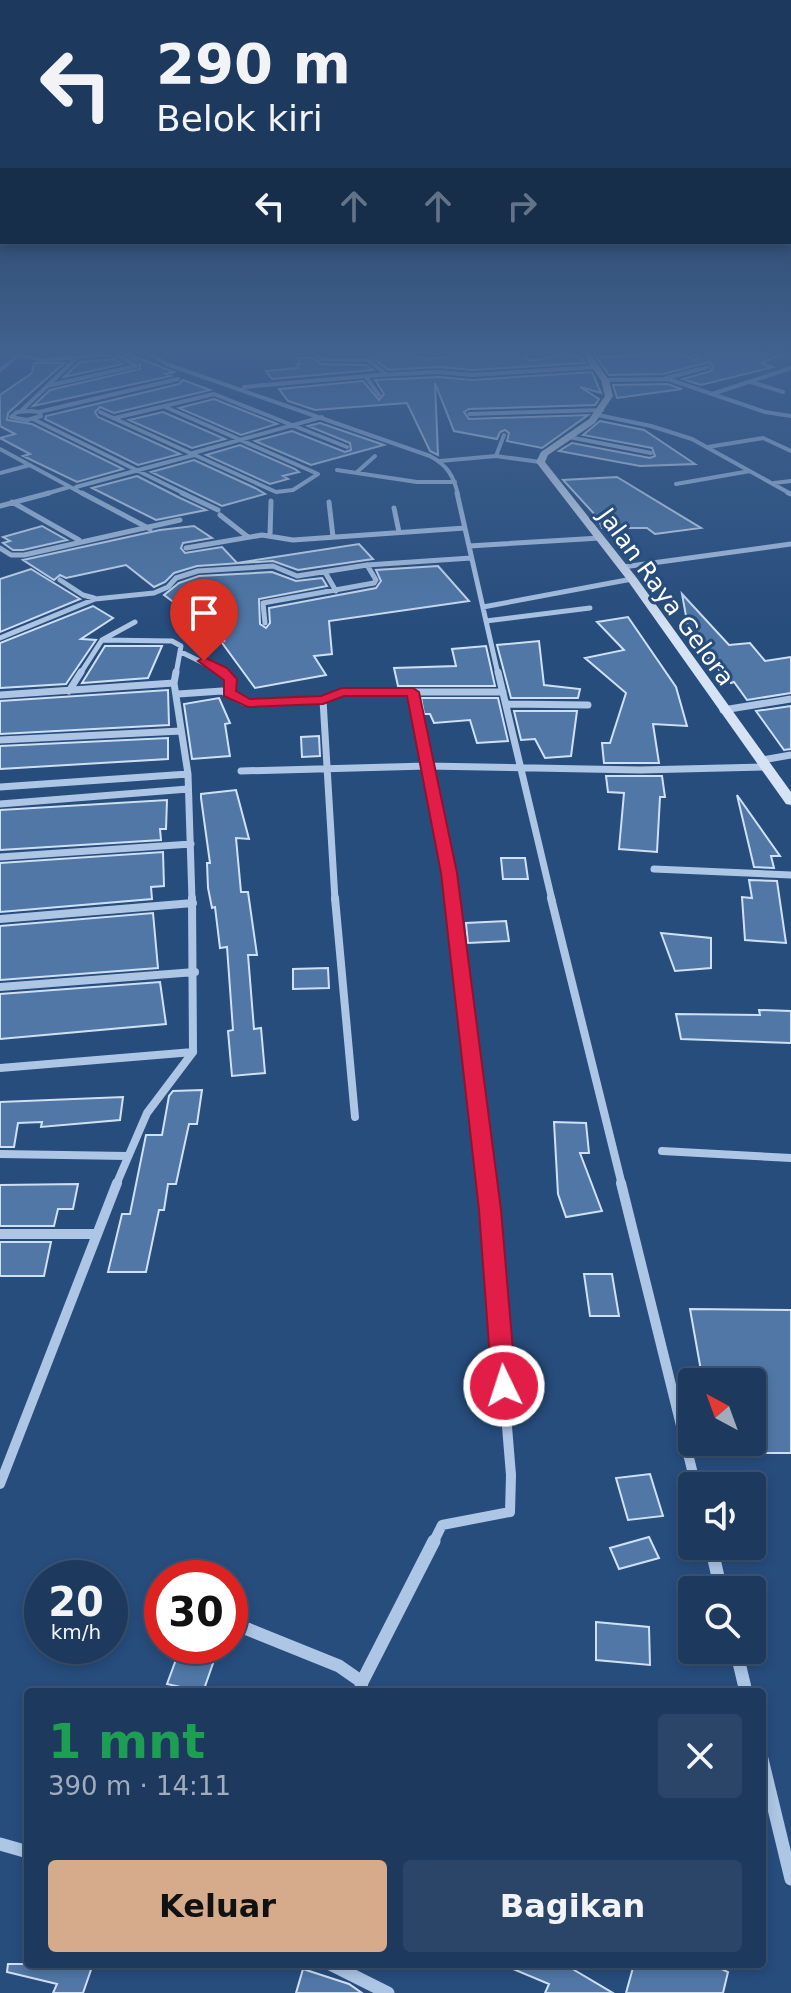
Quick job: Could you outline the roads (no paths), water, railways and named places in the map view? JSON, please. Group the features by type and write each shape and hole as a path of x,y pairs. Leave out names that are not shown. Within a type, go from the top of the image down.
{"street":[{"path":"84,444 219,512 248,537"},
{"path":"172,444 283,492 293,490 317,476 317,472 254,444"},
{"path":"0,506 225,444"},
{"path":"340,444 347,447"},
{"path":"394,444 440,461 451,471 455,482 519,768 693,1472"},
{"path":"496,456 501,444"},
{"path":"440,461 496,456 540,462 544,454 559,444"},
{"path":"605,444 651,453"},
{"path":"699,444 791,494"},
{"path":"707,447 726,444"},
{"path":"0,449 150,529"},
{"path":"356,473 375,456"},
{"name":"Jalan Raya Gelora","path":"540,462 632,579 723,710 787,788 791,801"},
{"path":"0,473 31,465"},
{"path":"337,470 417,482 455,482"},
{"path":"676,484 751,471"},
{"path":"773,483 791,481"},
{"path":"270,535 271,501"},
{"path":"12,502 80,540"},
{"path":"329,502 333,537"},
{"path":"394,508 399,532"},
{"path":"0,548 17,556 180,520"},
{"path":"186,548 270,535 293,540 465,528"},
{"path":"469,546 600,538"},
{"path":"623,567 791,544"},
{"path":"0,638 95,599 154,593 188,573 273,566 295,576 367,565 471,558"},
{"path":"265,623 263,603 375,582 367,565"},
{"path":"325,572 336,591"},
{"path":"483,607 632,579"},
{"path":"60,580 95,599"},
{"path":"486,621 590,608"},
{"path":"69,691 102,640 135,622"},
{"path":"0,1484 127,1156 147,1113 193,1052 195,972 188,774 174,683 181,646 172,641 102,640"},
{"path":"181,652 222,671 231,679 229,693"},
{"path":"0,695 174,683"},
{"path":"178,694 229,693 248,703 323,700 342,692 503,692"},
{"path":"248,1629 339,1666 361,1687 442,1525 465,1515 492,1517 510,1512 511,1475 490,1210 449,873 413,692"},
{"path":"723,710 791,699"},
{"path":"323,700 332,862 355,1117"},
{"path":"506,704 588,705"},
{"path":"0,740 181,731"},
{"path":"241,771 427,766 519,768 765,764 791,755"},
{"path":"0,787 188,774"},
{"path":"0,804 188,789"},
{"path":"0,857 191,844"},
{"path":"654,869 791,875"},
{"path":"0,919 193,903"},
{"path":"0,987 195,972"},
{"path":"0,1068 193,1052"},
{"path":"662,1151 791,1158"},
{"path":"0,1154 127,1156"},
{"path":"0,1234 95,1234"},
{"path":"739,1664 745,1688"},
{"path":"766,1776 791,1879"},
{"path":"0,1844 24,1851"},
{"path":"338,1968 387,1993"}]}
